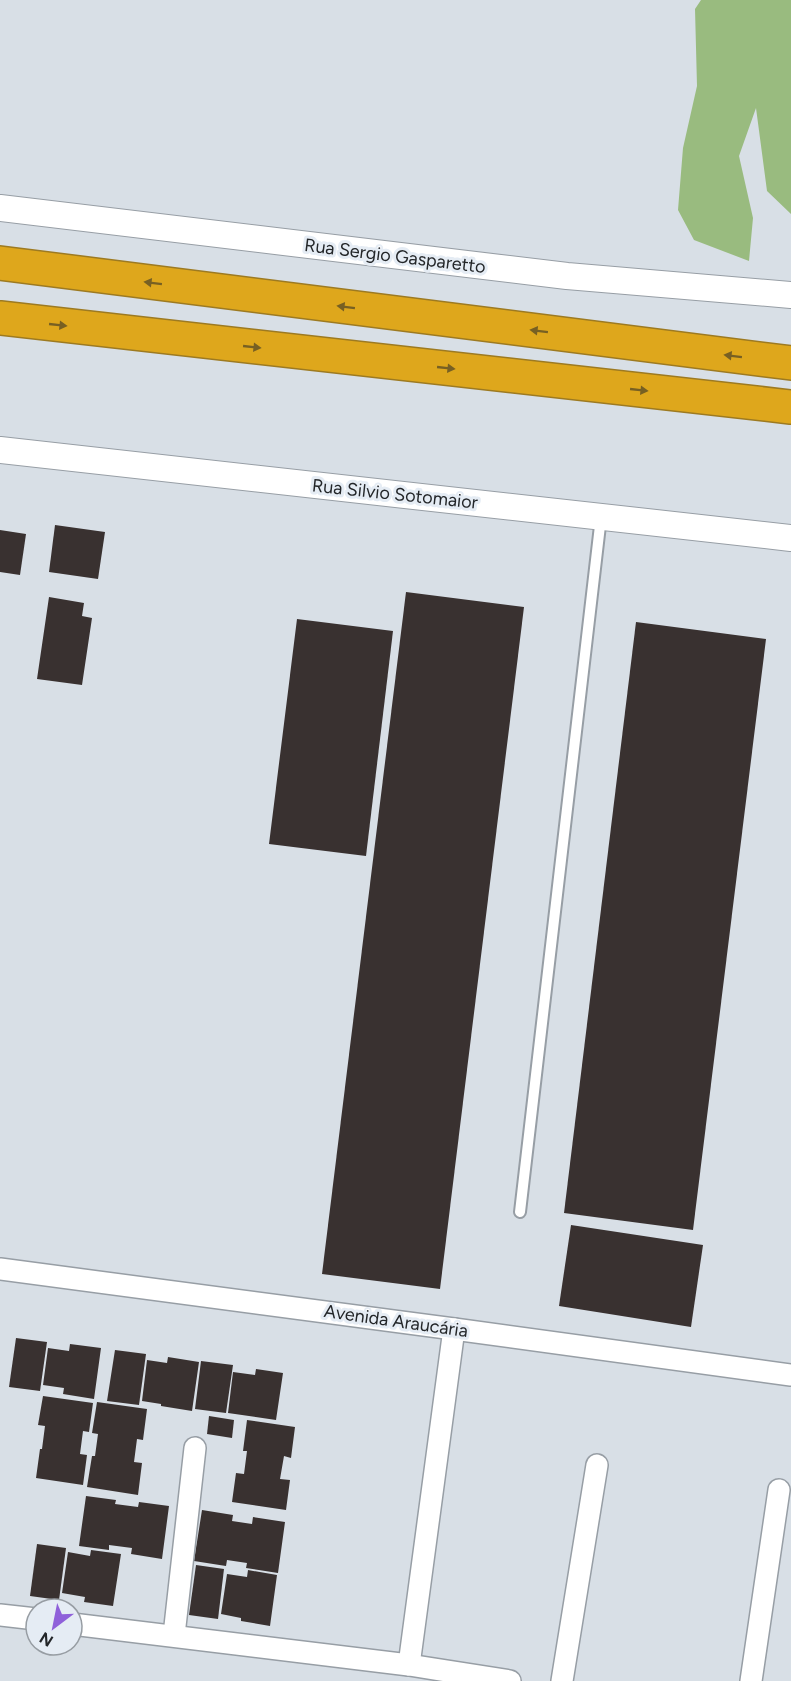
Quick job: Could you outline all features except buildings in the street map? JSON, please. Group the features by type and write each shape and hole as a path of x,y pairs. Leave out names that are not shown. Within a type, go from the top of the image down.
{"highway":[{"path":"0,263 791,363"},
{"path":"0,318 791,407"}],"street":[{"name":"Rua Sergio Gasparetto","path":"0,208 567,276 791,295"},
{"name":"Rua Silvio Sotomaior","path":"0,450 791,538"},
{"name":"Avenida Araucária","path":"0,1269 791,1376"},
{"path":"409,1665 454,1329"},
{"path":"174,1635 195,1448"},
{"path":"562,1681 597,1465"},
{"path":"751,1681 779,1490"},
{"path":"0,1615 24,1618"},
{"path":"84,1624 409,1665 510,1681"}],"lane":[{"path":"520,1212 601,517"}],"green space":[{"path":"701,0 791,0 791,214 767,191 756,108 739,156 753,218 749,261 694,240 678,210 683,148 697,86 695,9"}]}
